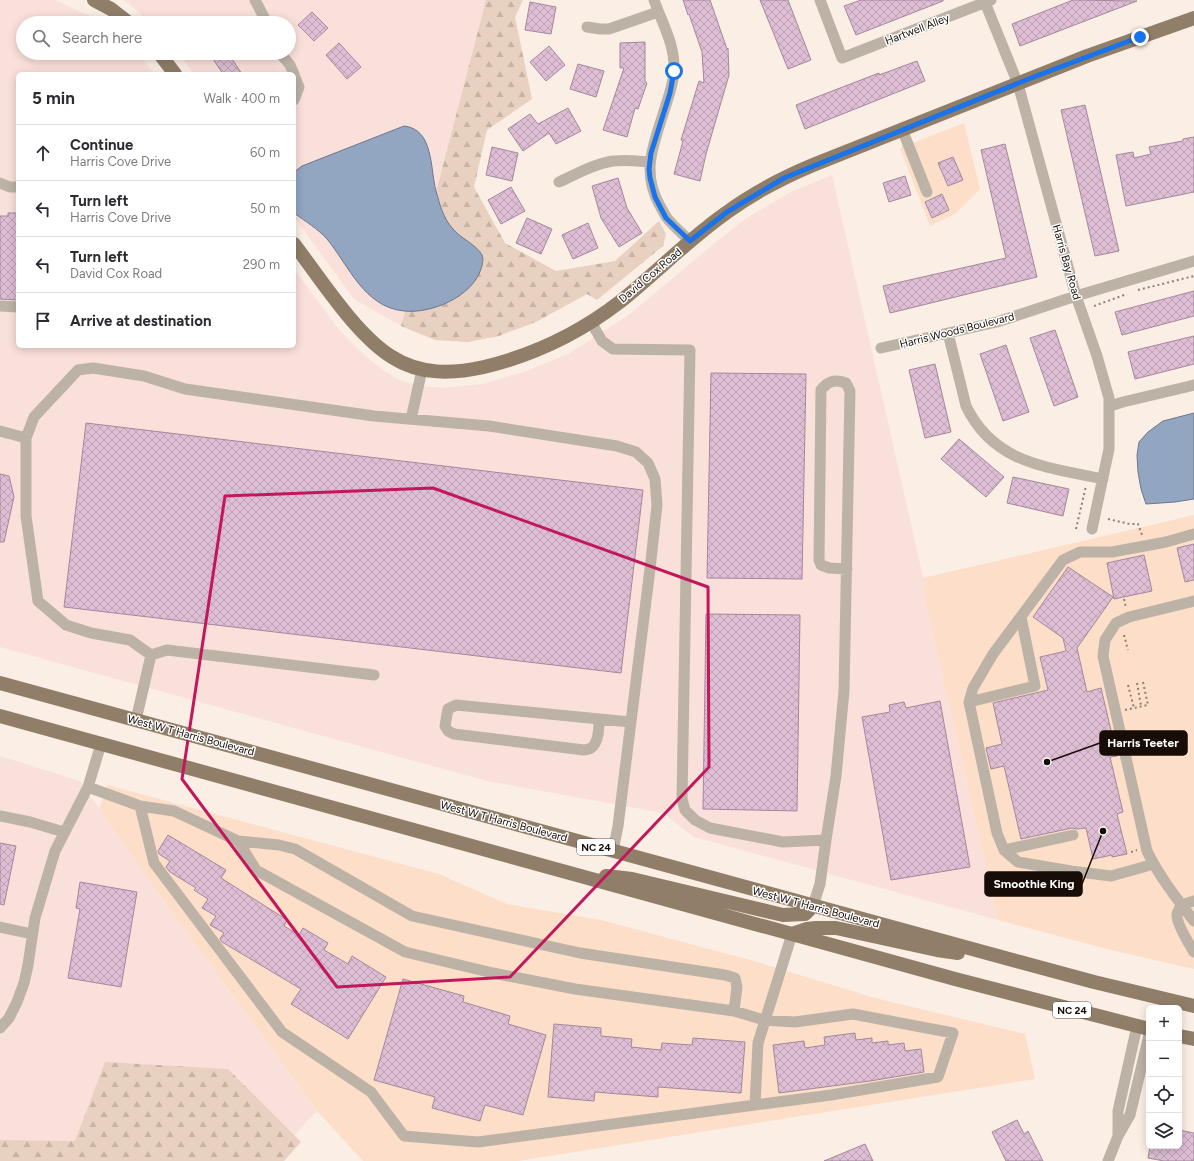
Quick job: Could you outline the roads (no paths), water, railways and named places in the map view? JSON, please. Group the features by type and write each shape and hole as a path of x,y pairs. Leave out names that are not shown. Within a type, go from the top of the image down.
{"main road":[{"path":"94,0 111,9 120,16"},
{"name":"David Cox Road","path":"296,247 363,333 391,357 422,370 451,372 476,369 498,364 545,346 590,322 620,301 690,241 727,212 784,178 902,129 1094,54 1194,18"},
{"path":"167,60 174,72"},
{"name":"West W T Harris Boulevard","path":"0,683 1094,982 1194,1005"},
{"name":"NC 24","path":"0,716 955,979 1143,1028"},
{"path":"566,872 632,879 783,915 805,914 813,906"},
{"path":"792,934 806,929 836,928 937,950 1020,962"},
{"path":"1182,1037 1194,1039"}],"street":[{"path":"255,0 263,16"},
{"path":"654,0 673,52 674,71 670,93 651,153 649,162 650,178 655,197 666,218 690,241"},
{"name":"Hartwell Alley","path":"820,0 842,58 987,1"},
{"name":"Harris Bay Road","path":"987,1 1018,84 1076,296 1097,356 1109,398 1109,450 1092,529"},
{"path":"587,27 609,29 658,12"},
{"path":"286,60 293,72"},
{"path":"296,78 300,87 296,96"},
{"path":"902,129 927,192"},
{"path":"559,182 599,164 629,160 649,162"},
{"path":"0,183 10,187 16,187"},
{"name":"Harris Woods Boulevard","path":"880,348 997,322 1076,296 1194,262"},
{"path":"0,306 16,307"},
{"path":"590,322 602,341 613,349 690,350 682,799 685,810 695,820 710,828 783,842 826,840"},
{"path":"948,333 966,406 974,421 988,438 1020,459 1039,465 1103,479"},
{"path":"151,655 130,640 91,634 66,625 38,601 26,516 26,438 34,417 78,370 93,368 144,376 185,389 374,416 490,426 617,446 636,452 648,463 655,479 657,505 618,826 613,851"},
{"path":"411,420 422,370"},
{"path":"813,906 820,884 836,776 844,691 850,391 846,383 832,381 826,384 821,390 819,560 821,565 846,569"},
{"path":"1110,406 1194,385"},
{"path":"0,431 26,438"},
{"path":"1153,864 1111,876 1018,862 1004,850 997,833 969,702 973,688 993,654 1063,560 1080,552 1112,552 1166,542 1194,534"},
{"path":"1194,601 1129,616 1116,623 1104,640 1103,656 1147,851 1153,864 1181,905 1194,921"},
{"path":"969,702 1035,686 1021,617"},
{"path":"151,655 167,650 374,675"},
{"path":"136,720 151,655"},
{"path":"600,719 595,744 591,749 584,750 454,734 448,731 446,726 448,708 456,705 600,719 630,722"},
{"path":"0,1028 10,1018 18,1002 28,965 35,918 55,850 88,787 101,744"},
{"path":"88,787 140,806 174,811 238,841 279,845 294,849 412,916 580,953 725,975 735,978 738,987 734,1011"},
{"path":"140,806 154,863 282,1032 371,1092 404,1136 478,1142 831,1095 938,1077 953,1033 853,1014 795,1022 764,1020 734,1011 575,989 493,973 404,952 256,870 238,841"},
{"path":"0,816 30,822 64,832"},
{"path":"1004,850 1073,835"},
{"path":"1181,905 1194,902"},
{"path":"1181,905 1177,915 1194,952"},
{"path":"0,927 32,934"},
{"path":"755,1105 758,1043 792,934"},
{"path":"1118,1136 1118,1111 1143,1028"},
{"path":"1108,1161 1118,1136 1130,1115 1148,1041"}],"water":[{"path":"404,126 414,129 421,134 426,142 436,191 442,211 456,232 480,251 482,255 483,262 476,279 469,288 449,302 426,310 404,311 390,308 378,302 368,294 350,273 327,239 316,228 296,214 296,170 302,166"},
{"path":"1194,413 1194,499 1146,504 1141,489 1138,472 1137,455 1139,442 1148,432 1163,421"}],"place":[{"name":"Harris Teeter","path":"1047,762"},
{"name":"Smoothie King","path":"1103,831"}]}
